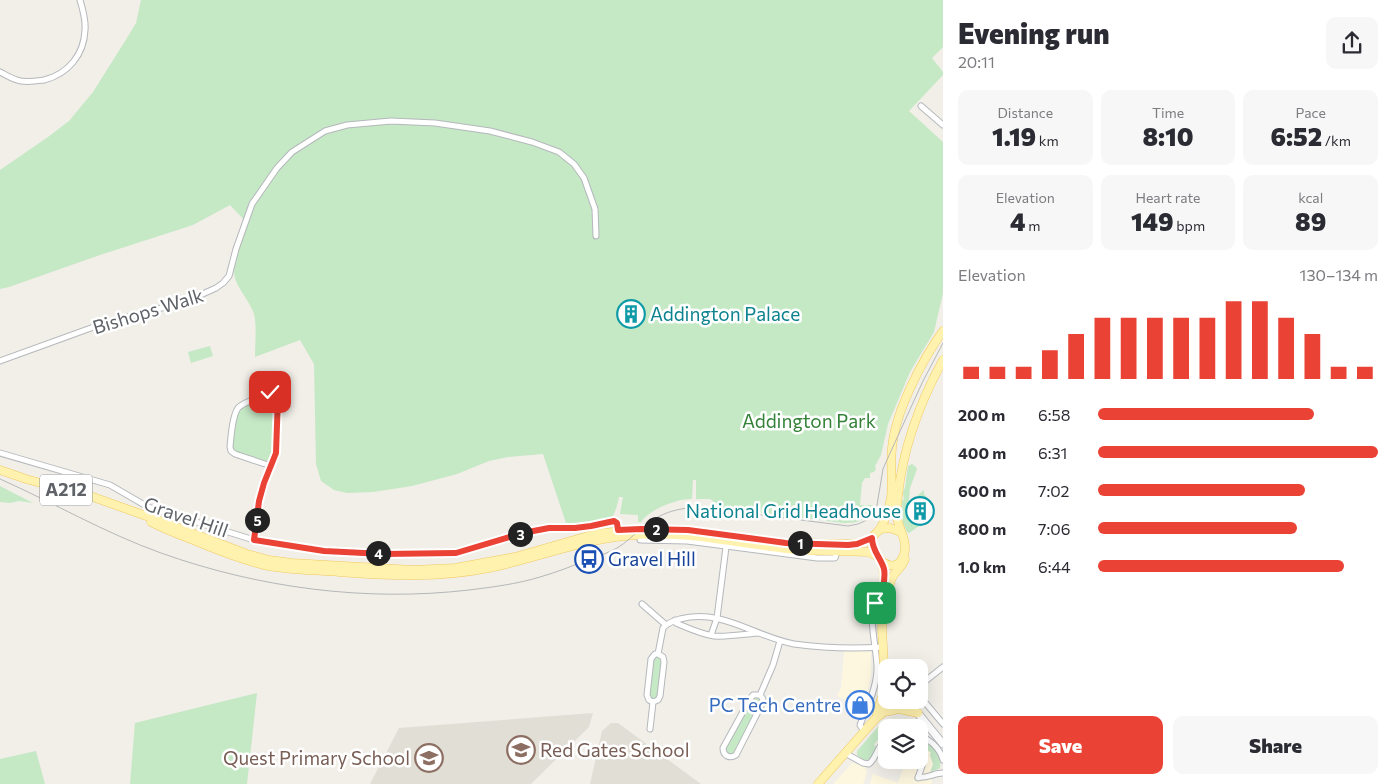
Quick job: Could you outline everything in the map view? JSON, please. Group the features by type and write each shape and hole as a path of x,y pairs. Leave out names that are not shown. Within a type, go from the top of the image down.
{"main road":[{"path":"882,659 884,570 872,545 872,538 880,529 885,519 891,498 892,447 896,425 916,376 943,331"},
{"path":"883,608 891,581 905,560 905,542 897,515 904,455 924,399 943,360"},
{"name":"Gravel Hill","path":"0,470 93,497 247,554 269,560 292,563 398,570 441,570 522,555 617,527 688,530 786,543 848,545 857,544 872,538"},
{"name":"Gravel Hill","path":"132,511 161,527 220,551 264,565 399,576 432,576 467,572 509,564 595,540 634,535 660,537 688,536 837,553 868,552 879,558"},
{"path":"880,529 890,528 901,532"},
{"path":"879,558 888,565 897,564 905,550"},
{"path":"881,650 884,659"},
{"path":"876,717 878,707"},
{"path":"818,784 876,717 881,715 886,709"},
{"path":"884,712 907,709 918,713"}],"street":[{"path":"0,72 18,81 36,81 53,78 68,68 80,54 86,30 85,16 80,0"},
{"path":"921,106 943,125"},
{"name":"Bishops Walk","path":"0,361 102,324 187,301 216,288 229,276 236,248 252,204 277,168 292,152 325,131 348,125 391,121 435,122 490,131 532,142 559,152 574,164 584,178 596,209 596,236"},
{"path":"254,540 259,501 276,453 278,397 275,393 270,392 238,408 235,414 230,447 231,451 235,454 271,466"},
{"path":"263,396 278,406"},
{"name":"Gravel Hill","path":"0,453 110,486 148,506 254,540 324,551 384,554 456,553 523,533 549,528 575,528 610,521 616,521 617,527"},
{"path":"73,491 84,478"},
{"name":"Gravel Hill","path":"640,540 660,537 816,558 833,559 837,553"},
{"path":"711,635 717,618 726,546"},
{"path":"864,731 860,725 875,683 881,650 873,622 873,609 877,600 882,599"},
{"path":"642,604 666,625"},
{"path":"658,654 663,628 675,620 687,618 717,618 744,626 780,641 805,645 881,650"},
{"path":"675,620 676,623 711,635 728,636 759,633"},
{"path":"760,695 773,665 780,641"},
{"path":"650,729 652,702 648,697 648,686 651,659 655,654 658,654"},
{"path":"652,702 656,702 659,698 661,688 664,660 658,654"},
{"path":"928,679 943,667"},
{"path":"760,695 763,699 762,704 736,755 726,756 723,748 750,698 760,695"},
{"path":"928,706 943,724"},
{"path":"915,709 923,719"},
{"path":"928,723 937,716"},
{"path":"928,725 943,744"},
{"path":"928,740 939,750 943,760"},
{"path":"844,753 863,763 869,764 878,750"},
{"path":"921,769 918,777 925,778 934,773 943,773"}],"shaded area":[{"path":"844,651 871,651 871,675 863,708 837,696 841,688"},
{"path":"593,713 589,727 531,784 370,784 399,728"},
{"path":"611,723 618,723 701,784 590,784 602,731"},
{"path":"928,751 931,752 933,764 930,773 931,784 870,784 873,774 898,783 903,769 928,769"},
{"path":"852,763 865,766 867,773 863,784 833,784"}],"green space":[{"name":"Addington Park","path":"141,0 943,0 943,47 932,58 943,72 943,75 909,111 943,142 943,293 934,332 910,372 888,424 881,455 875,466 876,469 870,473 870,478 865,478 862,483 860,505 873,505 868,514 862,520 844,523 714,507 713,501 710,499 696,499 696,480 693,480 692,499 679,500 657,509 641,522 638,522 638,515 620,514 623,497 619,497 612,518 576,525 566,523 543,454 508,457 489,461 457,474 412,486 373,492 347,493 334,490 321,481 316,464 314,364 300,340 255,357 256,330 254,314 237,282 234,272 248,224 230,205 193,225 0,289 0,170 69,121 93,92 136,23"},
{"path":"210,346 213,356 191,363 188,352"},
{"path":"262,399 272,405 275,410 274,449 271,460 267,461 244,456 232,447 237,414 251,403"},
{"path":"912,464 917,469 910,488 908,510 910,517 916,520 932,510 934,516 909,533 903,523 902,501 904,499 903,492 908,466"},
{"path":"0,486 33,503 19,501 10,503 0,502"},
{"path":"924,490 924,494 930,501 932,509 929,509 924,500 918,499 918,495"},
{"path":"656,656 662,660 658,696 655,700 651,699 650,695 653,661"},
{"path":"257,693 247,784 130,784 135,723"},
{"path":"755,697 759,698 761,702 735,752 729,754 726,748"},
{"path":"878,727 878,740 874,745 876,747 871,759 863,761 857,755 857,751"},
{"path":"928,744 938,753 940,768 930,773 933,764 931,752 928,751"},
{"path":"36,751 45,784 0,784 0,759"}],"tram line":[{"path":"0,479 140,545 198,565 236,575 274,583 352,593 391,594 469,590 523,582 607,553 620,546 656,518 680,509 707,508 848,526 867,520 875,511 877,505 883,469 886,462 923,381 943,343"}],"place":[{"name":"Addington Palace","path":"631,314"},
{"name":"National Grid Headhouse","path":"920,511"},
{"name":"Gravel Hill","path":"589,559"},
{"name":"PC Tech Centre","path":"860,705"},
{"name":"Red Gates School","path":"521,750"},
{"name":"Quest Primary School","path":"429,758"}],"route":[{"path":"270,392 275,393 278,397 276,453 259,501 254,540 324,551 384,554 456,553 523,533 549,528 591,526 610,521 616,521 618,530 688,530 786,543 848,545 866,542 872,538 872,545 884,570 882,599 877,600 875,603"}]}
